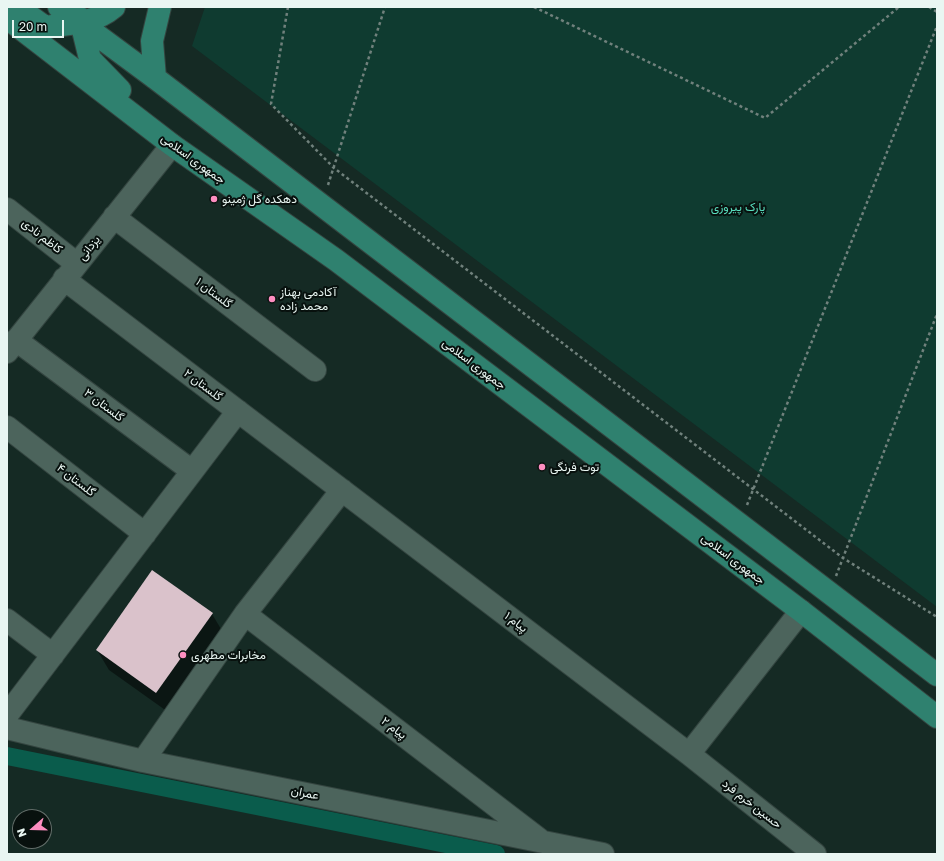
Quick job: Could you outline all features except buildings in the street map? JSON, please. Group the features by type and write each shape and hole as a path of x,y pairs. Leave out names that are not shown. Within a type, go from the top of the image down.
{"main road":[{"path":"17,7 45,27 80,15 105,14 114,7"},
{"path":"59,7 80,15 155,78 937,675"},
{"path":"155,78 152,41 160,7"},
{"path":"80,15 90,60 118,89 179,134 336,260"},
{"name":"جمهوری اسلامی","path":"7,18 172,145 336,260 801,611 937,717"},
{"path":"644,492 664,466"}],"street":[{"name":"یزدانی","path":"12,346 172,145"},
{"name":"کاظم نادی","path":"7,209 71,271"},
{"name":"گلستان ۱","path":"114,217 315,370"},
{"name":"گلستان ۲","path":"71,271 238,411 342,490"},
{"name":"گلستان ۳","path":"12,346 192,471"},
{"path":"7,716 238,411"},
{"name":"گلستان ۴","path":"7,427 145,534"},
{"path":"143,760 245,614 342,490"},
{"name":"پیام ۱","path":"342,490 689,754"},
{"path":"689,754 801,611"},
{"name":"پیام ۲","path":"245,614 543,842"},
{"path":"7,620 53,655"},
{"name":"عمران","path":"7,728 143,760 603,854"},
{"name":"حسین خرم فرد","path":"689,754 815,854"}],"path":[{"path":"288,7 271,104 334,168 843,558 937,617"},
{"path":"322,205 385,7"},
{"path":"534,7 765,118 899,7"},
{"path":"929,7 937,12"},
{"path":"740,524 937,26"},
{"path":"830,593 937,314"}],"green space":[{"name":"پارک پیروزی","path":"205,7 937,7 937,607 192,46"}],"waterway":[{"path":"7,756 496,854"}],"place":[{"name":"دهکده گل ژمینو","path":"214,199"},
{"name":"آکادمی بهناز محمد زاده","path":"272,299"},
{"name":"توت فرنگی","path":"542,467"},
{"name":"مخابرات مطهری","path":"183,655"}]}
